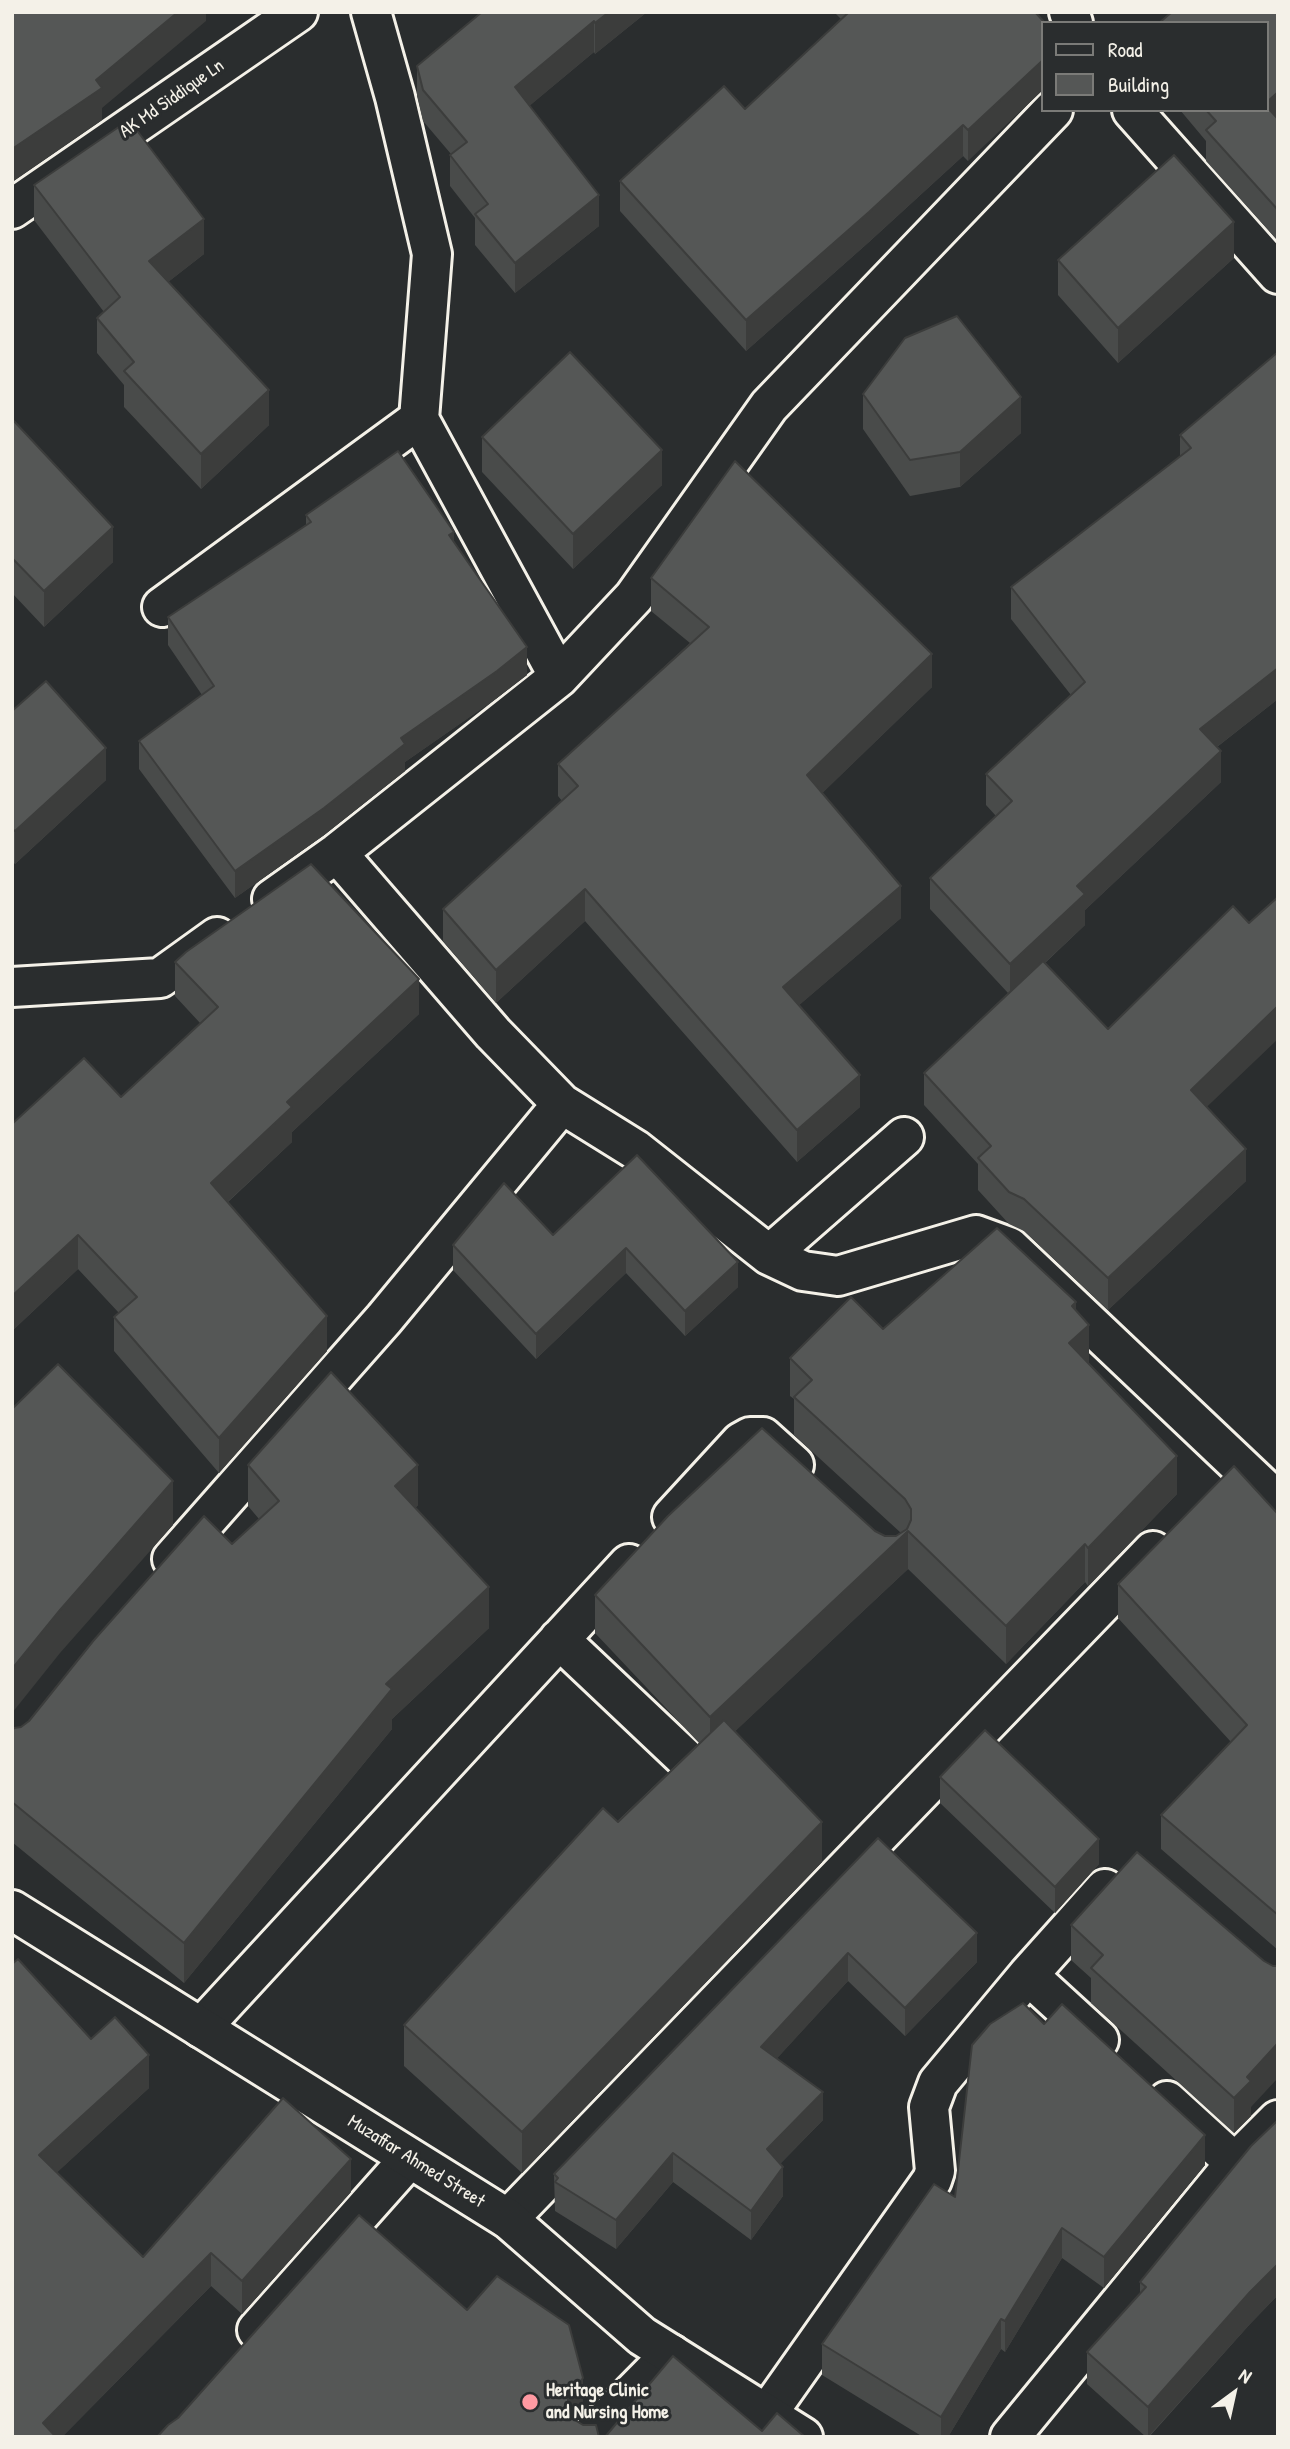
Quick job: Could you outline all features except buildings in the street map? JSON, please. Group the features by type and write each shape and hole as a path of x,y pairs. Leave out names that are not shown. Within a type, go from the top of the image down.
{"street":[{"name":"AK Md Siddique Ln","path":"12,209 298,12"},
{"path":"371,12 395,97 432,254 419,419 559,677"},
{"path":"12,987 160,978 337,853 559,677 634,597 769,406 1051,112"},
{"path":"1134,112 1278,274"},
{"path":"162,607 419,419"},
{"path":"337,853 493,1033 562,1104 636,1150 769,1255 803,1271 838,1276 976,1235 1009,1247 1278,1502"},
{"path":"149,1585 384,1318 562,1104"},
{"path":"769,1255 904,1137"},
{"path":"201,2028 741,1442 750,1437 763,1437 822,1490"},
{"path":"1208,1493 1237,1463"},
{"path":"508,2218 1180,1523"},
{"path":"559,1639 688,1761"},
{"path":"766,2414 932,2179 934,2171 929,2107 938,2083 1028,1975 1127,1865"},
{"name":"Muzaffar Ahmed Street","path":"12,1910 409,2159 508,2218 642,2336 803,2437"},
{"path":"1028,1975 1236,2163"},
{"path":"1010,2437 1236,2163 1278,2120"},
{"path":"234,2356 409,2159"},
{"path":"589,2437 671,2354"}],"place":[{"name":"Heritage Clinic and Nursing Home","path":"530,2402"}]}
